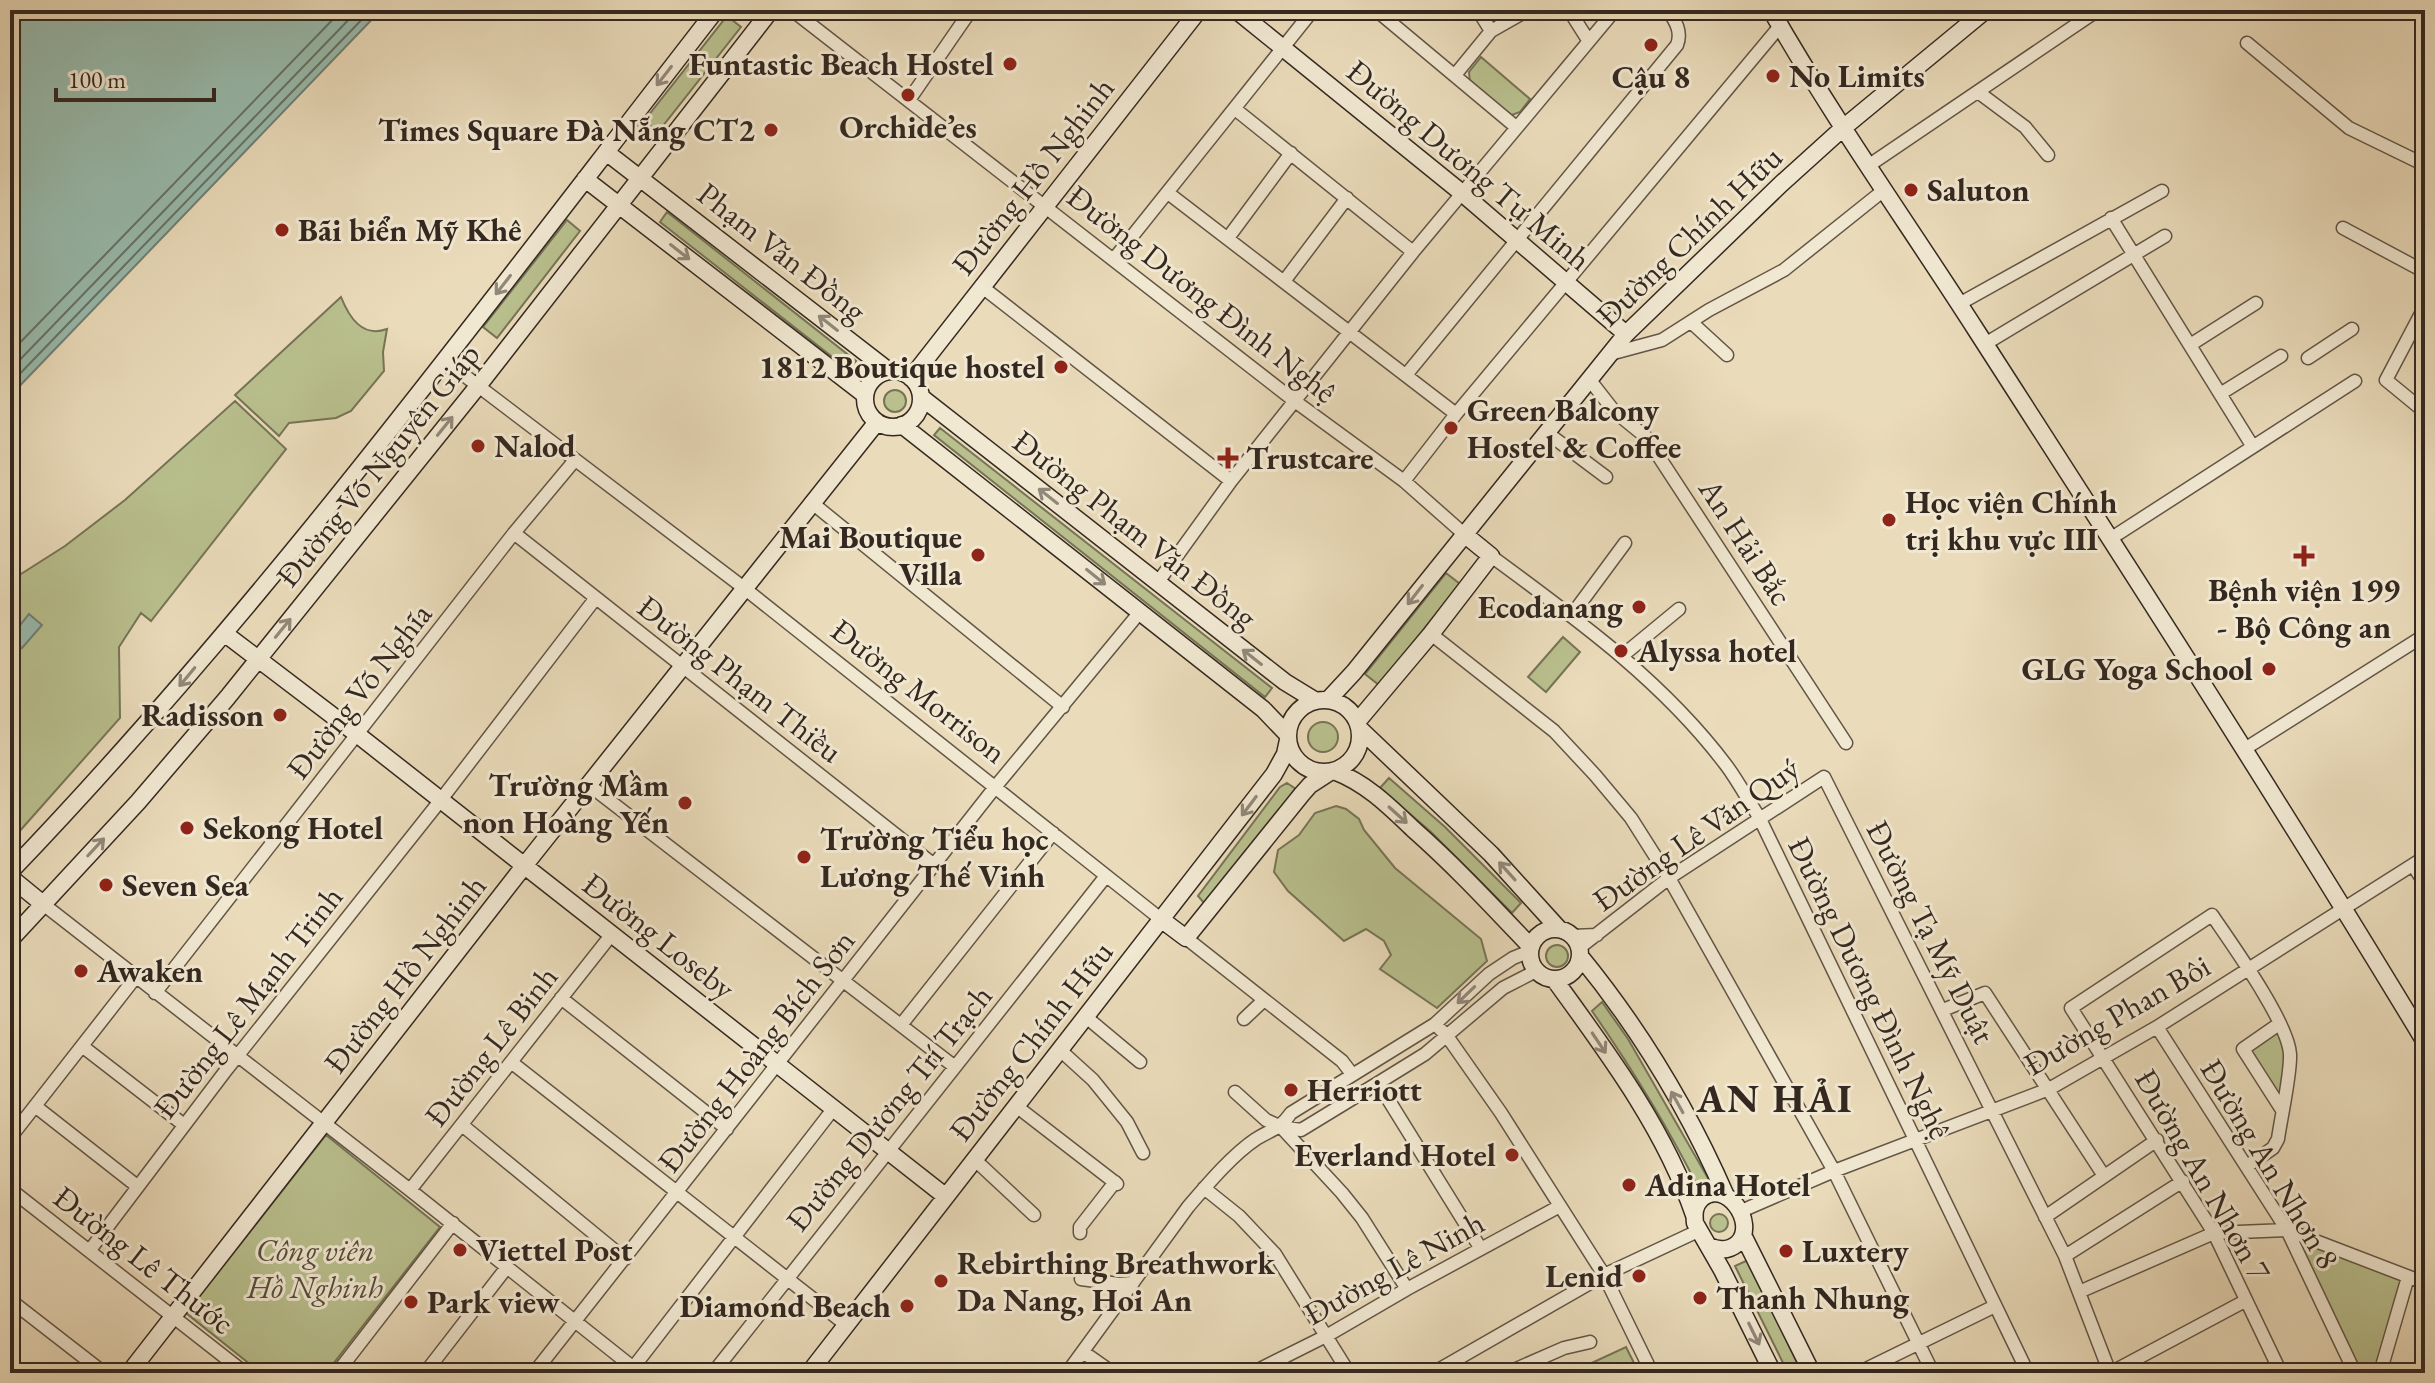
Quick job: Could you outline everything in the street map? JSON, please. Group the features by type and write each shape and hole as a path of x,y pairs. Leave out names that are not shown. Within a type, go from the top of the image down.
{"street":[{"name":"Đường Võ Nguyên Giáp","path":"10,875 150,721 376,448 716,10"},
{"name":"Đường Võ Nguyên Giáp","path":"10,940 138,802 258,659 478,386 771,10"},
{"name":"Đường Dương Đình Nghệ","path":"792,10 1296,402 1404,481 1464,534"},
{"path":"909,100 971,10"},
{"name":"Đường Hồ Nghinh","path":"911,378 1199,10"},
{"name":"Đường Dương Tự Minh","path":"1236,10 1462,193 1626,334"},
{"path":"1114,259 1313,10"},
{"path":"1376,10 1516,127"},
{"path":"1478,10 1491,31"},
{"path":"1455,75 1491,31 1528,10"},
{"path":"1569,10 1588,40"},
{"path":"1158,582 1231,481 1413,252 1615,10"},
{"path":"1406,375 1677,45 1680,36 1676,21 1668,10"},
{"path":"1771,10 1843,128 1985,344 2344,908 2425,1042"},
{"name":"Đường Chính Hữu","path":"1322,701 1354,672 1626,334 1843,128 1986,10"},
{"path":"1868,166 2098,10"},
{"path":"1404,481 1456,414 1780,26"},
{"path":"2247,43 2349,128 2425,165"},
{"path":"1978,92 2025,127 2048,155"},
{"path":"1235,109 1413,252"},
{"path":"606,152 639,178"},
{"path":"1228,238 1291,153"},
{"name":"Phạm Văn Đồng","path":"639,178 889,371"},
{"path":"585,179 619,205"},
{"path":"1610,354 1662,340 1784,270 1884,190"},
{"path":"1959,304 2162,191"},
{"path":"1168,193 1456,414"},
{"path":"1285,280 1347,198"},
{"name":"Phạm Văn Đồng","path":"619,205 865,395"},
{"path":"2111,218 2253,447"},
{"path":"2343,228 2425,272"},
{"path":"1985,344 2165,236"},
{"path":"981,286 1231,481"},
{"path":"2190,345 2256,303"},
{"path":"2425,306 2386,380 2425,412"},
{"path":"1691,322 1727,355"},
{"path":"2308,358 2352,329"},
{"path":"2220,394 2281,356"},
{"name":"Đường Morrison","path":"444,360 744,588 996,786 1342,1061 1352,1074"},
{"path":"897,371 911,378 918,386 921,397 918,411 902,425 894,427 877,422 865,405 865,395 876,376 897,371"},
{"name":"An Hải Bắc","path":"1589,379 1614,411 1646,437 1846,743"},
{"path":"2110,539 2355,381"},
{"name":"Đường Phạm Văn Đồng","path":"921,397 1285,682 1322,701"},
{"name":"Đường Hồ Nghinh","path":"129,1373 524,866 877,422"},
{"name":"Đường Phạm Văn Đồng","path":"902,425 1263,709 1288,738"},
{"path":"1546,432 1606,477"},
{"name":"Đường Võ Nghĩa","path":"155,993 514,533 575,460"},
{"path":"811,502 1063,707"},
{"name":"Đường Phạm Thiều","path":"514,533 934,865"},
{"path":"1186,938 1310,785 1350,762 1355,755 1359,747 1359,726 1491,556 1464,534"},
{"path":"1571,616 1625,543"},
{"name":"Đường Dương Đình Nghệ","path":"1491,556 1655,685 1726,765 1759,817 2028,1373"},
{"name":"Đường Lê Mạnh Trinh","path":"90,1250 238,1055 440,801 595,599"},
{"path":"1622,656 1679,609"},
{"name":"Đường Hoàng Bích Sơn","path":"534,1373 996,786 1140,612"},
{"name":"Đường Loseby","path":"224,633 945,1196"},
{"path":"1431,634 1554,731 1631,818 1669,878 1834,1171 1933,1373"},
{"path":"2243,750 2425,635"},
{"path":"1536,971 1530,949 1481,893 1401,817 1359,782 1302,765 1290,749 1288,738 1289,726 1299,710 1322,701 1345,707 1359,726 1491,854 1572,942 1642,1041 1726,1196 1739,1212 1744,1224 1743,1235 1812,1373"},
{"name":"Đường Chính Hữu","path":"809,1373 1274,774 1285,754 1288,738"},
{"name":"Đường Lê Văn Quý","path":"1572,942 1597,935 1669,878 1824,777"},
{"name":"Đường Tạ Mỹ Duật","path":"1824,777 2065,1256 2110,1373"},
{"path":"589,785 955,1067"},
{"path":"901,1025 1053,833"},
{"name":"Đường Phan Bôi","path":"1739,1212 1834,1171 2049,1089 2157,1027 2425,857"},
{"path":"2413,865 2425,884"},
{"path":"10,875 135,978 453,1223 634,1371 834,1108"},
{"name":"Đường Dương Trí Trạch","path":"713,1373 1106,876"},
{"name":"Đường An Nhơn 7","path":"2248,969 2212,915 2071,1008 2214,1233 2281,1373"},
{"path":"1067,1373 1204,1188 1256,1139 1281,1127 1291,1113 1435,1024 1489,974 1530,949 1541,933 1572,942"},
{"name":"Đường Lê Binh","path":"410,1190 612,934"},
{"path":"1554,979 1572,973 1572,942"},
{"path":"2247,1166 2273,1148 2278,1139 2290,1053 2279,1024 2248,969"},
{"path":"1536,971 1554,979 1643,1111 1685,1188 1696,1223 1773,1373"},
{"path":"1235,1092 1266,1120 1281,1127 1301,1130 1425,1054 1503,988 1536,971"},
{"path":"10,1138 135,978"},
{"path":"1943,1010 1985,993 2104,1176"},
{"path":"561,998 727,1129"},
{"path":"1244,1019 1264,1000"},
{"path":"1086,1017 1140,1062"},
{"path":"1435,1024 1447,1036 1501,1113 1604,1275 1652,1373"},
{"path":"2279,1024 2243,1049 2282,1110"},
{"name":"Đường An Nhơn 8","path":"2157,1027 2287,1230 2355,1373"},
{"path":"82,1046 184,1125"},
{"path":"1060,1050 1093,1080 1119,1111 1143,1153"},
{"path":"511,1062 845,1324"},
{"path":"1378,1083 1481,1249"},
{"path":"35,1106 137,1186"},
{"path":"1016,1106 1116,1183 1080,1227 1080,1233"},
{"path":"462,1125 625,1259"},
{"path":"1281,1127 1362,1218 1407,1289"},
{"path":"2045,1217 2157,1140"},
{"path":"974,1159 1034,1215"},
{"path":"2065,1256 2183,1181"},
{"path":"1204,1188 1239,1216 1275,1254 1349,1373"},
{"name":"Đường Lê Thước","path":"10,1189 245,1373"},
{"path":"1696,1223 1695,1208 1705,1197 1719,1193 1726,1196"},
{"name":"Đường Lê Ninh","path":"1252,1373 1328,1335 1560,1206"},
{"path":"337,1373 453,1223"},
{"path":"1433,1373 1696,1223"},
{"path":"2079,1292 2214,1233 2287,1230 2425,1283"},
{"path":"1709,1246 1723,1250 1730,1248 1743,1235"},
{"path":"425,1373 507,1267"},
{"path":"2380,1373 2408,1277"},
{"path":"1081,1279 1133,1283"},
{"path":"10,1300 104,1373"},
{"path":"2110,1373 2245,1301"},
{"path":"1858,1373 1995,1306"},
{"path":"1507,1373 1564,1348 1590,1342"},
{"path":"1083,1352 1113,1373"}],"green space":[{"path":"727,16 741,27 658,132 644,121"},
{"path":"1481,57 1530,99 1520,112 1509,116 1470,82 1469,72"},
{"path":"667,212 856,361 849,370 660,222"},
{"path":"567,220 580,231 497,338 483,327"},
{"path":"341,297 358,324 370,331 387,329 384,371 351,411 336,418 289,423 279,436 235,395"},
{"path":"895,390 903,393 906,401 903,409 895,412 887,409 884,401 887,393"},
{"path":"235,401 286,449 151,621 141,613 119,647 120,718 10,842 10,581 65,546 125,500"},
{"path":"940,428 1272,688 1265,697 934,435"},
{"path":"1446,573 1460,584 1379,685 1365,674"},
{"path":"1563,637 1580,652 1546,692 1528,677"},
{"path":"1323,722 1329,723 1337,731 1337,743 1329,751 1323,752 1317,751 1309,743 1308,737 1309,731 1317,723"},
{"path":"1389,778 1445,827 1521,903 1512,913 1431,832 1380,788"},
{"path":"1287,783 1296,789 1210,904 1204,903 1198,896 1280,787"},
{"path":"1336,806 1359,819 1364,830 1395,868 1481,939 1487,961 1437,1008 1380,969 1391,955 1384,941 1366,929 1344,941 1288,891 1274,872 1278,850 1299,835 1315,813"},
{"path":"1557,945 1565,948 1568,956 1565,964 1557,967 1549,964 1546,956 1549,948"},
{"path":"1602,1002 1628,1039 1709,1180 1697,1185 1648,1096 1592,1011"},
{"path":"2279,1027 2288,1055 2281,1105 2246,1049"},
{"name":"Công viên Hồ Nghinh","path":"326,1135 440,1227 326,1373 261,1373 186,1313"},
{"path":"1719,1214 1728,1223 1719,1232 1710,1223"},
{"path":"2295,1237 2403,1281 2375,1373 2361,1373"},
{"path":"1748,1260 1802,1373 1788,1373 1735,1266"},
{"path":"1626,1347 1639,1373 1570,1373"}],"water":[{"path":"10,10 381,10 10,396"},
{"path":"29,614 42,625 22,648 10,638"}],"place":[{"name":"Cậu 8","path":"1651,45"},
{"name":"Funtastic Beach Hostel","path":"1010,64"},
{"name":"No Limits","path":"1773,76"},
{"name":"Orchide’es","path":"908,95"},
{"name":"Times Square Đà Nẵng CT2","path":"771,130"},
{"name":"Saluton","path":"1911,190"},
{"name":"Bãi biển Mỹ Khê","path":"282,230"},
{"name":"1812 Boutique hostel","path":"1061,367"},
{"name":"Green Balcony Hostel & Coffee","path":"1451,428"},
{"name":"Nalod","path":"478,446"},
{"name":"Trustcare","path":"1228,458"},
{"name":"Học viện Chính trị khu vực III","path":"1889,520"},
{"name":"Mai Boutique Villa","path":"978,555"},
{"name":"Bệnh viện 199 - Bộ Công an","path":"2304,556"},
{"name":"Ecodanang","path":"1639,607"},
{"name":"Alyssa hotel","path":"1621,651"},
{"name":"GLG Yoga School","path":"2269,669"},
{"name":"Radisson","path":"280,715"},
{"name":"Trường Mầm non Hoàng Yến","path":"685,803"},
{"name":"Sekong Hotel","path":"187,828"},
{"name":"Trường Tiểu học Lương Thế Vinh","path":"804,857"},
{"name":"Seven Sea","path":"106,885"},
{"name":"Awaken","path":"81,971"},
{"name":"Herriott","path":"1291,1090"},
{"name":"Everland Hotel","path":"1512,1155"},
{"name":"Adina Hotel","path":"1629,1185"},
{"name":"Viettel Post","path":"460,1250"},
{"name":"Luxtery","path":"1786,1251"},
{"name":"Lenid","path":"1639,1276"},
{"name":"Rebirthing Breathwork Da Nang, Hoi An","path":"941,1281"},
{"name":"Thanh Nhung","path":"1700,1298"},
{"name":"Park view","path":"411,1302"},
{"name":"Diamond Beach","path":"907,1306"}],"district":[{"name":"AN HẢI","path":"1775,1098"}]}
